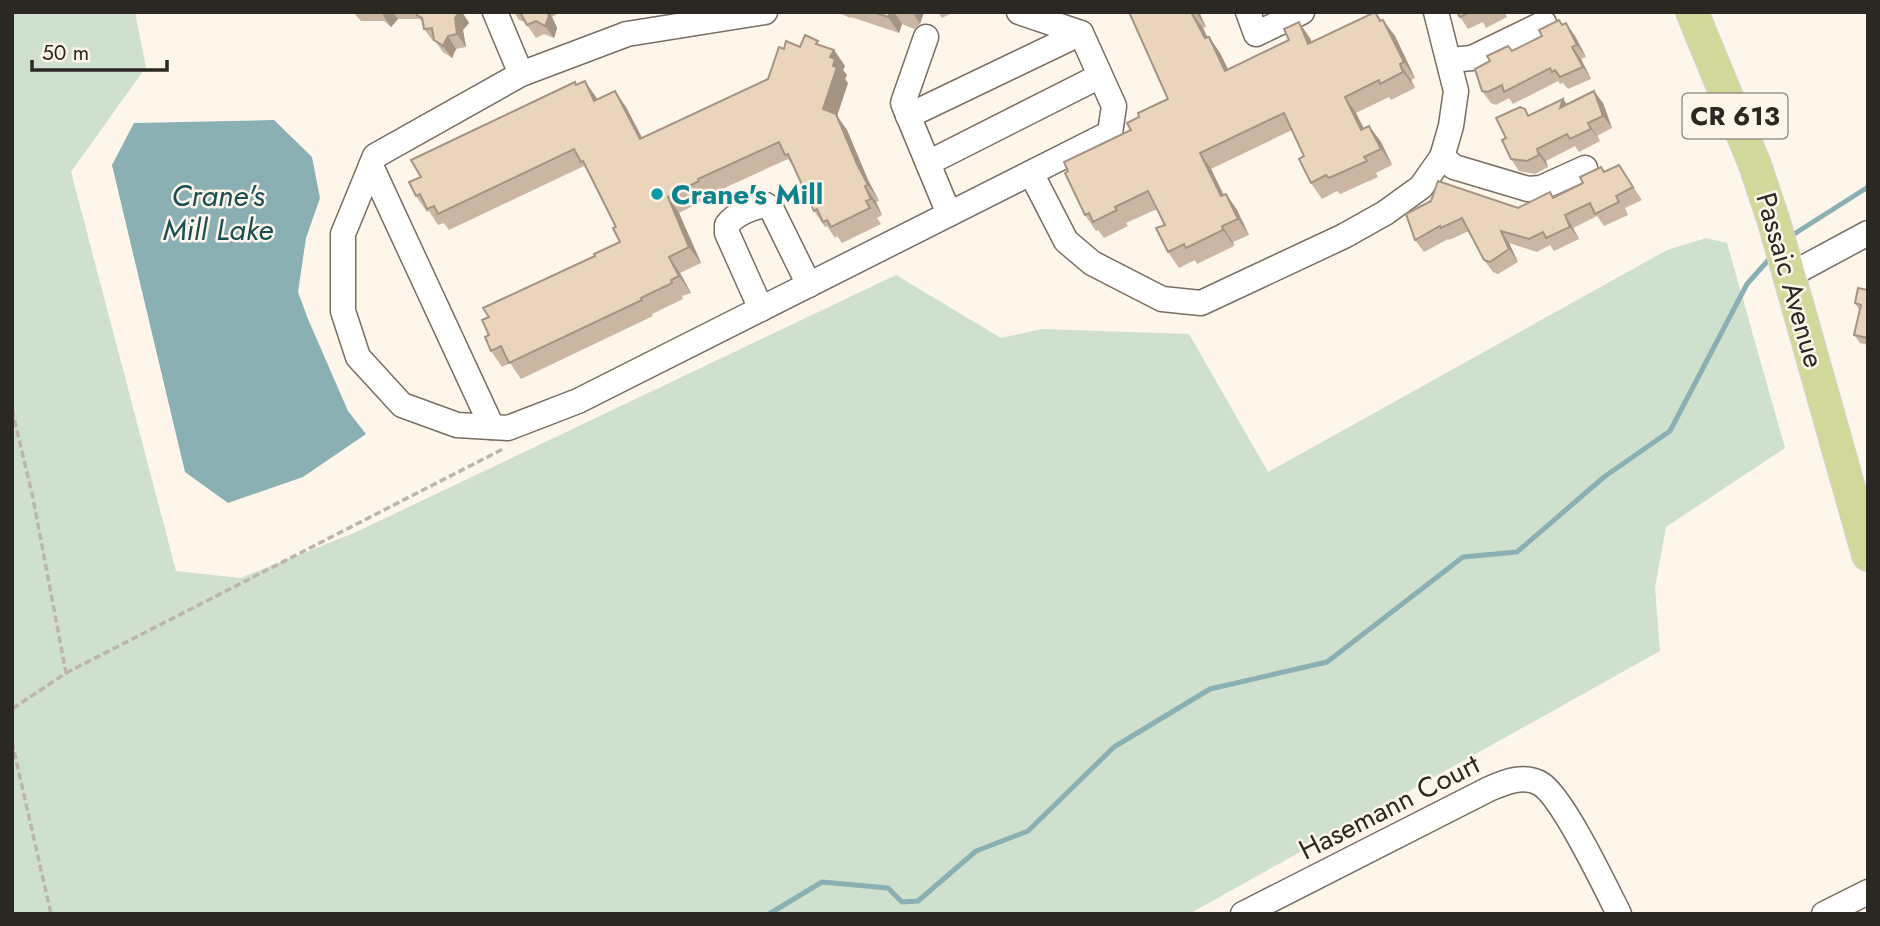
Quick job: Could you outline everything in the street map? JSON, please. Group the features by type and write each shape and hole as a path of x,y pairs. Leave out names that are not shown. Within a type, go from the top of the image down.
{"main road":[{"name":"Passaic Avenue","path":"1692,12 1755,164 1774,222 1868,555"}],"street":[{"path":"495,12 521,74"},
{"path":"765,12 627,34 521,74 375,156 344,234 342,311 358,357 402,405 457,425 500,428 578,401 1110,133 1114,106 1081,33 1019,12"},
{"path":"1248,12 1256,34 1302,12"},
{"path":"1031,173 1066,241 1092,263 1162,299 1201,303 1344,236 1385,213 1421,187 1442,157 1451,126 1456,91 1436,12"},
{"path":"1449,60 1472,58 1544,23"},
{"path":"908,116 1081,33"},
{"path":"926,37 903,103 949,214"},
{"path":"928,163 1100,76"},
{"path":"1442,157 1454,166 1528,189 1541,188 1585,168"},
{"path":"371,166 500,428"},
{"path":"761,309 727,233 727,225 733,218 757,206 766,205 772,210 809,285"},
{"path":"1787,266 1868,233"},
{"name":"Hasemann Court","path":"1243,914 1489,789 1517,779 1540,784 1560,804 1619,914"},
{"path":"1824,914 1868,892"}],"path":[{"path":"12,410 33,498 66,673"},
{"path":"12,709 66,673 510,446 500,428"},
{"path":"12,742 51,914"}],"green space":[{"path":"12,12 135,12 146,67 71,172 176,571 240,578 354,533 896,275 1001,338 1042,329 1189,334 1268,472 1667,250 1706,238 1727,243 1785,448 1666,527 1655,588 1660,651 1189,914 12,914"}],"water":[{"name":"Crane's Mill Lake","path":"274,120 312,157 320,198 306,238 298,292 348,411 366,434 303,477 228,503 185,472 112,165 134,123"}],"building":[{"path":"417,12 459,12 455,18 457,34 448,36 443,46 434,40 432,28 424,29 422,18"},
{"path":"520,12 547,12 549,16 545,26 536,21 527,25"},
{"path":"873,12 890,12 888,17"},
{"path":"1129,12 1191,12 1205,38 1209,37 1225,71 1289,40 1284,29 1299,22 1308,44 1375,12 1380,21 1383,20 1404,62 1400,64 1403,72 1380,84 1379,80 1345,97 1361,130 1369,126 1381,149 1364,157 1367,161 1311,183 1299,159 1304,156 1284,113 1200,153 1221,196 1226,194 1238,219 1222,226 1223,230 1186,248 1184,244 1168,252 1156,228 1165,225 1148,191 1115,207 1117,210 1093,222 1089,213 1085,215 1065,173 1068,171 1064,162 1131,130 1127,123 1139,117 1138,113 1168,99"},
{"path":"1457,12 1470,12 1460,17"},
{"path":"1559,20 1562,25 1566,23 1577,45 1572,47 1583,67 1560,77 1550,68 1504,92 1502,85 1488,92 1482,91 1475,69 1490,61 1487,56 1508,46 1512,51 1542,36 1539,30"},
{"name":"Crane's Mill","path":"805,35 818,41 816,44 834,50 830,57 835,59 833,66 837,67 823,109 836,114 868,185 865,186 871,199 866,201 870,208 831,227 827,220 823,222 817,209 814,211 788,154 785,155 779,142 698,179 699,181 668,197 689,247 669,257 679,276 671,280 672,283 509,363 501,346 491,351 485,337 489,335 482,320 489,317 483,308 620,242 613,228 616,227 583,161 581,162 574,149 438,214 434,206 427,209 420,194 416,196 409,182 421,177 411,160 575,82 576,85 585,81 594,101 615,91 640,139 768,79 779,47 784,49 786,41 800,47"},
{"path":"1594,91 1603,116 1588,123 1591,129 1570,139 1567,134 1537,149 1539,155 1527,161 1511,159 1502,140 1506,138 1496,118 1520,107 1525,109 1528,116 1563,99 1560,108"},
{"path":"1619,165 1633,187 1616,196 1619,202 1595,214 1590,203 1565,215 1570,227 1546,238 1543,232 1529,239 1501,231 1509,249 1490,262 1484,260 1462,218 1415,240 1406,214 1431,201 1438,181 1518,208 1550,192 1553,198 1583,183 1580,177 1601,167 1604,172"},
{"path":"1858,288 1868,290 1868,338 1854,335 1861,305 1855,303"}],"waterway":[{"path":"1791,236 1868,187"},
{"path":"769,914 822,882 888,888 902,902 918,901 976,851 1028,831 1114,747 1210,689 1327,662 1463,557 1517,552 1604,477 1670,431 1747,284 1772,256"}],"place":[{"name":"Crane's Mill","path":"657,194"}]}
